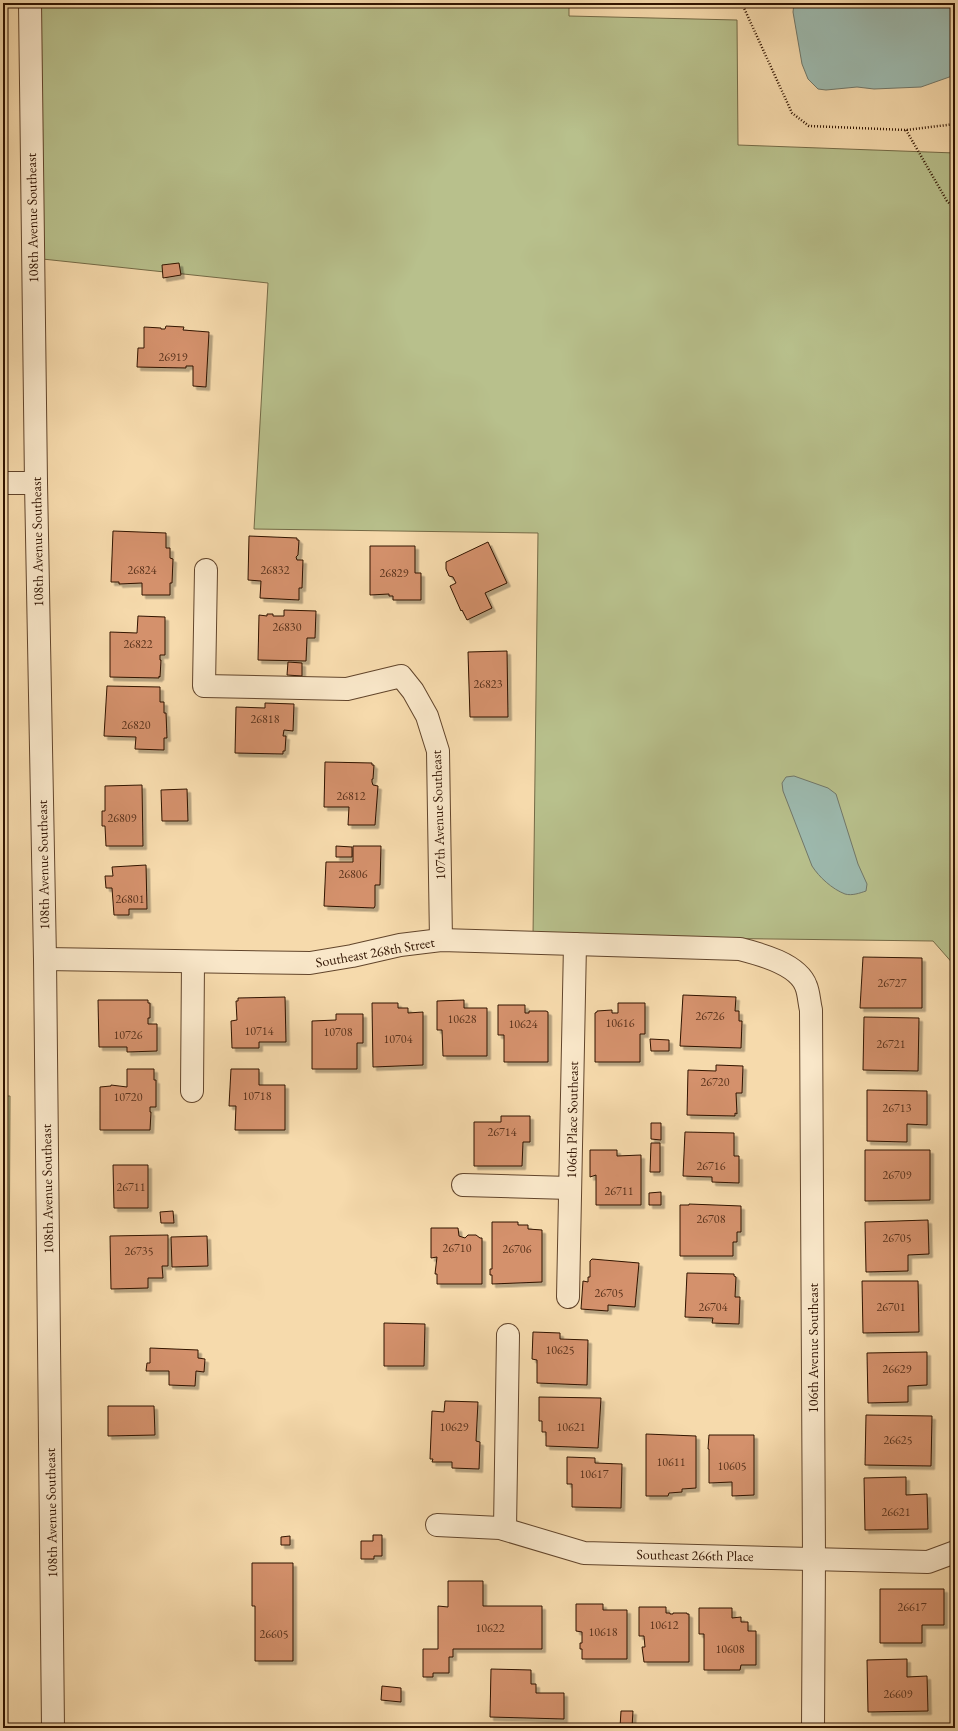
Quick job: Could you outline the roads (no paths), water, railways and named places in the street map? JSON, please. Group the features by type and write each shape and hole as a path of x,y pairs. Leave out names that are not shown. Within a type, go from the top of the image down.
{"street":[{"name":"108th Avenue Southeast","path":"30,3 36,483 45,959 53,1728"},
{"path":"3,483 36,483"},
{"name":"107th Avenue Southeast","path":"206,570 204,686 347,689 401,676 414,691 427,716 438,751 441,940"},
{"name":"Southeast 268th Street","path":"45,959 310,964 400,945 441,940 740,949 757,953 778,961 797,972"},
{"name":"106th Place Southeast","path":"568,1297 575,944"},
{"path":"192,1091 193,962"},
{"name":"106th Avenue Southeast","path":"797,972 806,985 811,1010 814,1558 813,1728"},
{"path":"463,1185 570,1188"},
{"path":"505,1529 508,1335"},
{"name":"Southeast 266th Place","path":"437,1525 505,1529 584,1553 928,1562 955,1552"}]}
